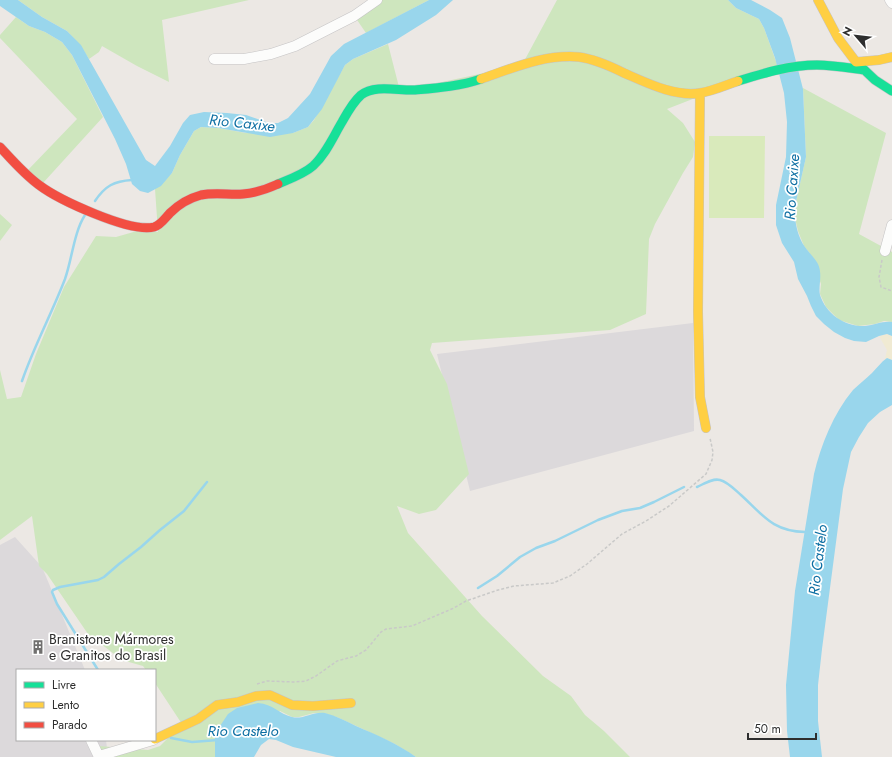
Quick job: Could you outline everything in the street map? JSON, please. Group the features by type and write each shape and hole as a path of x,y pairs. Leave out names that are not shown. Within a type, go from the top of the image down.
{"street":[{"path":"214,59 244,59 271,54 295,46 354,16 377,0"},
{"path":"818,0 838,38 856,62 864,70 892,91"},
{"path":"0,147 24,173 41,186 59,196 116,221 143,228 153,228 162,222 169,214 194,198 204,195 254,192 273,186 313,166 320,158 356,102 366,92 441,87 478,80 522,65 548,59 580,57 611,66 650,85 688,94 700,93 773,72 801,66 818,65 864,70"},
{"path":"856,62 892,57"},
{"path":"700,93 698,316 701,396 703,420 706,428"},
{"path":"885,251 892,225"},
{"path":"156,739 198,719 217,706 238,702 256,696 270,695 292,705 313,706 351,703"},
{"path":"92,741 99,756 151,741"}],"path":[{"path":"885,251 879,282 880,287 892,291"},
{"path":"256,684 267,682 306,681 316,676 337,661 356,656 366,650 381,632 386,629 412,626 454,608 466,601 498,590 514,586 553,583 570,576 587,564 622,534 669,506 706,474 711,465 713,452 706,428"}],"shaded area":[{"path":"693,323 694,431 470,491 437,354"},
{"name":"Branistone Mármores e Granitos do Brasil","path":"15,537 42,567 85,669 16,669 16,741 106,741 108,757 0,757 0,545"}],"green space":[{"path":"18,0 249,0 162,20 169,82 102,46 99,52 89,59 80,45 67,31 42,17"},
{"path":"381,0 429,0 366,33 355,17"},
{"path":"557,0 728,0 736,8 759,19 764,28 778,67 667,109 683,123 695,142 693,157 655,224 649,239 646,314 610,330 432,343 430,350 447,384 469,474 436,510 419,514 397,506 408,533 482,616 543,676 571,696 585,715 604,731 630,757 416,757 395,744 339,718 324,713 314,713 299,717 292,717 280,711 215,757 100,757 99,746 148,750 160,746 182,724 156,685 156,669 145,669 143,666 122,660 88,634 47,574 39,566 32,516 0,540 0,370 7,399 21,397 36,354 64,287 96,236 116,237 137,231 158,232 155,189 172,173 180,155 194,131 201,127 218,128 246,133 293,133 308,127 314,120 345,65 353,59 388,44 400,91 522,65"},
{"path":"16,17 29,26 45,32 62,42 72,55 103,117 43,183 27,171 77,119 0,38 0,35"},
{"path":"803,88 886,133 859,234 892,252 892,322 884,321 875,324 858,326 839,320 826,307 820,294 821,284 811,255 804,246 798,231 794,214 806,157"},
{"path":"709,136 765,136 764,218 709,218"},
{"path":"0,214 12,225 0,241"}],"sand":[{"path":"887,334 892,336 892,360 887,358 885,359 887,350 879,336"}],"water":[{"name":"Rio Caxixe","path":"0,0 18,0 42,17 67,31 81,45 146,160 155,166 170,146 183,123 190,115 204,112 227,113 246,115 269,123 278,123 288,118 310,94 331,56 344,44 429,0 453,0 436,15 396,40 353,59 345,65 322,109 308,127 293,133 270,137 218,128 201,127 194,131 180,155 172,173 161,186 148,193 140,191 132,184 126,164 115,139 72,55 62,42 45,32 29,26 0,6"},
{"name":"Rio Caxixe","path":"728,0 751,0 770,10 782,18 790,38 803,89 806,157 795,206 795,216 798,233 802,243 817,262 819,268 820,295 823,302 837,318 850,324 865,326 892,322 892,336 887,334 866,342 854,341 845,338 824,324 816,316 811,306 798,279 794,262 782,243 776,225 776,205 786,157 787,122 784,93 775,58 764,28 759,19 736,8"},
{"name":"Rio Castelo","path":"887,358 892,360 892,405 880,412 868,423 859,437 851,452 843,489 818,685 818,721 822,757 790,757 787,731 786,685 795,591 814,474 824,441 839,409 853,390"},
{"name":"Rio Castelo","path":"258,703 268,705 287,716 296,718 316,713 329,714 387,740 416,757 336,757 293,747 276,740 269,739 261,745 254,757 215,757 215,737 218,729 228,714 237,708"}],"waterway":[{"path":"95,201 110,185 132,180"},
{"path":"22,381 65,279 78,229 85,215"},
{"path":"697,487 714,480 723,481 729,484 769,521 784,529 805,532"},
{"path":"97,669 57,604 52,592 53,590 60,587 98,580 104,577 184,511 207,482"},
{"path":"478,588 497,576 520,557 536,548 555,541 598,520 622,511 640,508 684,487"},
{"path":"171,738 192,742 218,740"}],"traffic: fast":[{"path":"857,63 875,80 892,91"},
{"path":"738,81 777,70 807,65 864,70"},
{"path":"278,184 297,176 318,161 353,104 361,95 380,89 415,90 465,83 481,79"}],"traffic: slow":[{"path":"818,0 838,38 856,62 892,57"},
{"path":"481,79 517,66 541,60 579,57 597,61 652,85 681,93 690,94 705,92 738,81"},
{"path":"700,93 698,312 700,397 706,428"},
{"path":"156,739 198,719 217,705 238,702 256,696 270,695 292,705 313,706 351,703"}],"traffic: jam":[{"path":"0,147 28,176 39,185 62,199 95,214 143,228 156,226 177,207 197,196 248,193 278,184"}],"place":[{"name":"Branistone Mármores e Granitos do Brasil","path":"38,647"}]}
